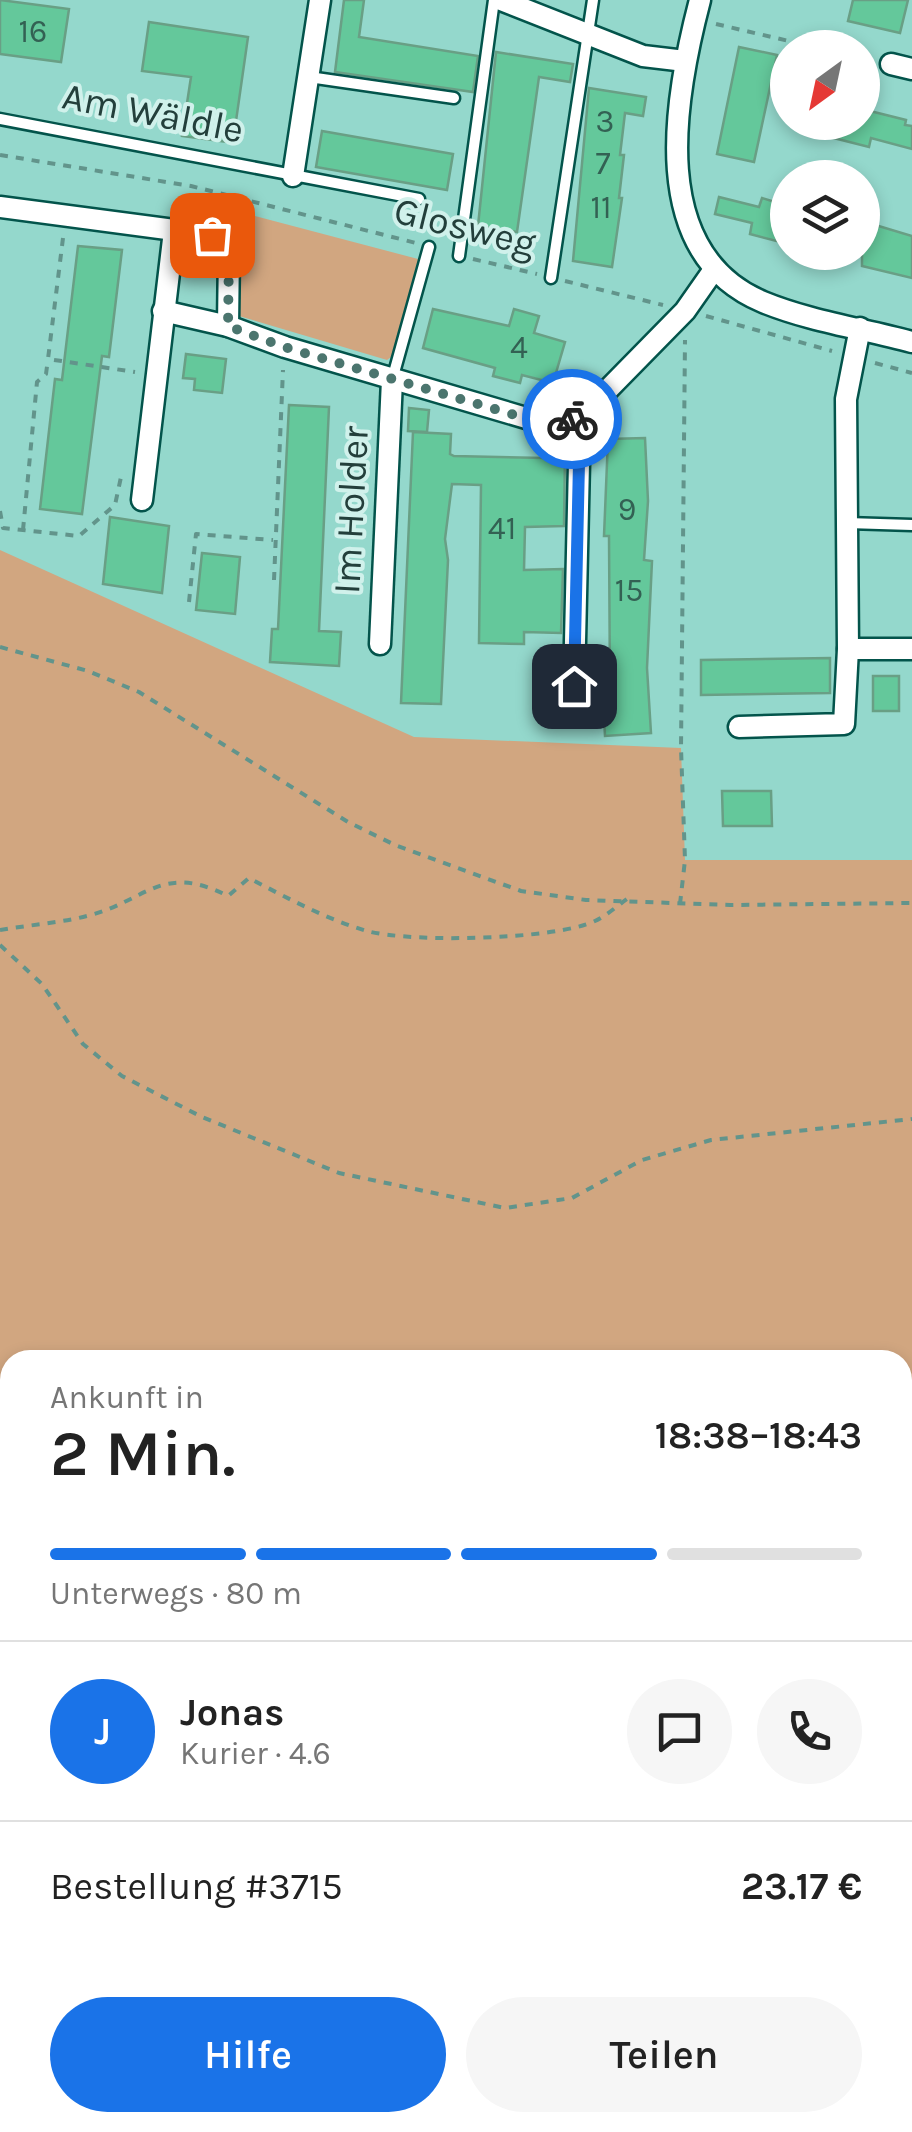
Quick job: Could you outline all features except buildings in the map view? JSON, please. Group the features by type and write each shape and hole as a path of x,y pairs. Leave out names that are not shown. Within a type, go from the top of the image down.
{"street":[{"name":"Am Wäldle","path":"293,176 320,0"},
{"path":"498,0 642,56 685,62"},
{"path":"697,10 685,62 678,147 683,214 713,271 764,302 912,342"},
{"path":"0,207 212,235 229,251 228,326"},
{"path":"142,500 174,231"},
{"path":"574,686 580,418 685,311 713,271"},
{"name":"Im Holder","path":"163,312 228,326 284,347 542,423 580,418"},
{"path":"739,727 844,724 848,649 846,399 860,328"},
{"name":"Im Holder","path":"380,644 392,380"},
{"path":"848,649 912,649"}],"lane":[{"path":"459,256 498,0"},
{"path":"551,278 592,0"},
{"path":"308,76 454,98"},
{"name":"Am Wäldle","path":"0,119 419,199"},
{"path":"392,380 429,246"},
{"path":"846,523 912,525"}],"path":[{"path":"697,10 770,33"},
{"name":"Glosweg","path":"0,156 190,186 429,246"},
{"path":"23,530 37,382 46,374 66,218"},
{"name":"Glosweg","path":"459,256 685,311 912,373"},
{"path":"680,904 684,860 681,728 685,311"},
{"path":"274,580 284,347"},
{"path":"48,359 156,375"},
{"path":"0,510 3,528 79,536 116,504 122,472 144,472"},
{"path":"188,602 196,534 275,540"},
{"path":"0,647 88,671 139,692 348,822 395,845 521,891 586,900 680,904 912,903"},
{"path":"0,930 90,915 124,898 186,879 228,896 249,878 299,905 370,932 428,937 532,934 594,922 627,900"},
{"path":"0,944 42,984 83,1044 122,1076 202,1117 340,1173 505,1208 572,1198 642,1160 711,1140 912,1119"}],"shaded area":[{"path":"244,213 418,259 394,355 387,360 239,316 234,301"},
{"path":"0,550 414,737 681,748 685,860 912,860 912,1350 0,1350"}],"way so far":[{"path":"212,235 229,251 228,326 284,347 542,423 572,419"}],"route":[{"path":"572,419 580,418 574,686"}]}
